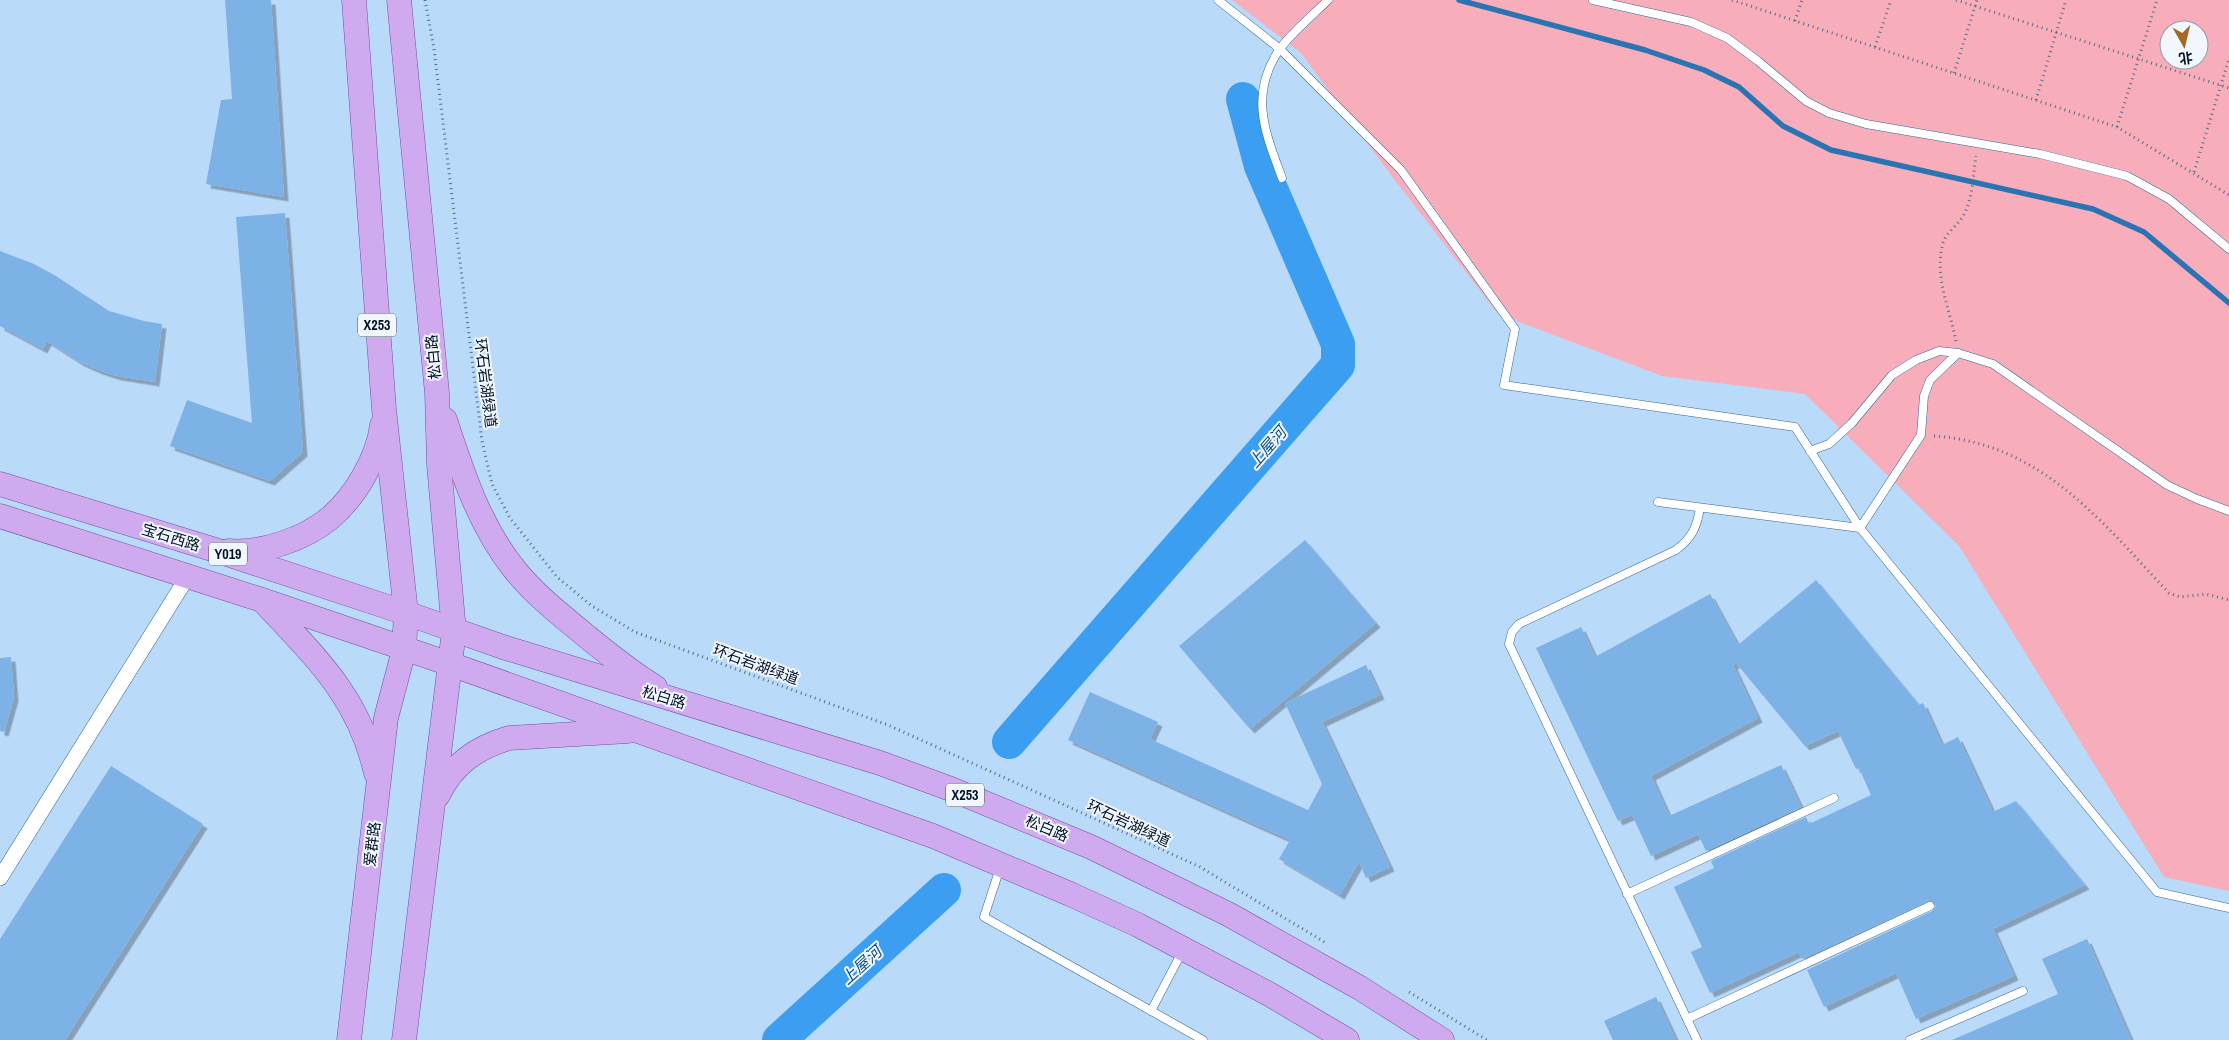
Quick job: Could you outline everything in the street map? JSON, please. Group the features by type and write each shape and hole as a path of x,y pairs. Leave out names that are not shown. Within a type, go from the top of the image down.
{"main road":[{"name":"X253","path":"354,0 384,409 406,613 404,650"},
{"name":"松白路","path":"400,0 437,393 439,465 454,631 880,763 969,796 1091,847 1177,888 1294,950 1442,1040"},
{"path":"437,393 457,459 472,496 493,538 515,570 542,598 611,657 682,703"},
{"path":"212,549 236,551 261,548 287,541 310,531 329,518 345,502 370,462 382,428 384,409"},
{"name":"宝石西路","path":"0,484 212,549 406,613 454,631"},
{"name":"Y019","path":"0,516 262,600 404,650"},
{"path":"262,600 330,674 348,701 368,744 378,788"},
{"path":"404,1040 454,631"},
{"path":"404,650 450,664 933,836 1002,864 1079,897 1184,948 1269,994 1347,1040"},
{"name":"爱群路","path":"349,1040 386,718 404,650"},
{"path":"433,808 446,780 460,763 492,743 509,738 638,731"}],"street":[{"path":"0,878 188,576"}],"lane":[{"path":"1218,0 1280,49 1401,170 1515,329 1504,385 1795,427 1860,528 2157,892 2229,908"},
{"path":"1282,178 1267,137 1262,114 1265,79 1280,49 1328,0"},
{"path":"1593,0 1691,22 1727,38 1806,101 1829,113 1866,124 2040,154 2127,176 2169,199 2229,249"},
{"path":"1810,451 1829,444 1852,424 1892,376 1916,360 1939,352 1958,353 1993,364 2167,485 2229,511"},
{"path":"1860,528 1921,435 1924,396 1930,380 1958,353"},
{"path":"1658,502 1860,528"},
{"path":"1697,1040 1509,644 1512,632 1519,624 1676,550 1693,534 1700,508"},
{"path":"1627,894 1834,798"},
{"path":"1002,864 984,917 1204,1040"},
{"path":"1687,1019 1930,906"},
{"path":"1151,1011 1184,948"},
{"path":"1910,1040 2023,991"}],"path":[{"name":"环石岩湖绿道","path":"425,0 434,49 482,441 492,484 510,518 557,577 592,606 635,632 897,729 1200,867 1334,947"},
{"path":"1732,0 2117,127 2229,195"},
{"path":"1795,21 1802,0"},
{"path":"1875,47 1890,0"},
{"path":"1956,0 2229,88"},
{"path":"1954,73 1977,0"},
{"path":"2036,100 2066,0"},
{"path":"2117,127 2157,0"},
{"path":"2194,172 2229,60"},
{"path":"1958,353 1940,277 1940,264 1945,236 1956,227 1964,215 1969,202 1979,143"},
{"path":"1921,435 1942,436 1998,449 2024,460 2048,475 2062,489 2090,510 2169,593 2180,597 2206,594 2229,600"},
{"path":"1401,987 1487,1040"}],"shaded area":[{"path":"1232,0 2229,0 2229,891 2164,877 1959,546 1805,394 1662,376 1498,314 1388,171 1301,53"}],"building":[{"path":"225,0 271,0 284,197 206,184 221,100 232,99"},
{"path":"285,213 303,452 270,481 170,446 187,400 252,423 236,217"},
{"path":"0,251 34,264 56,276 109,311 162,324 155,382 117,376 98,370 80,362 47,341 43,349 0,326"},
{"path":"1305,540 1376,623 1250,729 1179,646"},
{"path":"1816,580 1919,705 1923,703 1942,745 1958,737 1993,812 2016,801 2085,885 1993,929 2014,976 1916,1019 1896,973 1824,1007 1807,970 1932,911 1936,906 1931,900 1802,959 1799,952 1710,993 1691,952 1702,947 1674,887 1714,868 1711,861 1806,817 1809,824 1871,795 1859,768 1856,769 1838,731 1805,746 1736,663 1733,665 1758,718 1651,776 1669,816 1781,765 1801,807 1706,851 1698,834 1651,856 1632,815 1618,821 1536,648 1581,627 1595,657 1710,594 1738,645"},
{"path":"11,657 14,697 4,732 0,731 0,658"},
{"path":"1366,665 1380,695 1322,722 1390,867 1366,878 1359,862 1340,895 1279,859 1290,840 1068,740 1090,692 1158,722 1150,739 1308,810 1322,784 1285,703"},
{"path":"111,766 203,824 65,1040 0,1040 0,939"},
{"path":"2087,939 2131,1040 1952,1040 2058,994 2042,959"},
{"path":"1656,997 1676,1040 1613,1040 1604,1021"}],"waterway":[{"path":"1459,0 1645,50 1704,70 1739,87 1783,126 1831,150 2093,209 2144,232 2229,303"},
{"name":"上屋河","path":"1009,742 1338,365 1338,344 1261,166 1243,99"},
{"name":"上屋河","path":"779,1040 944,890"}]}
